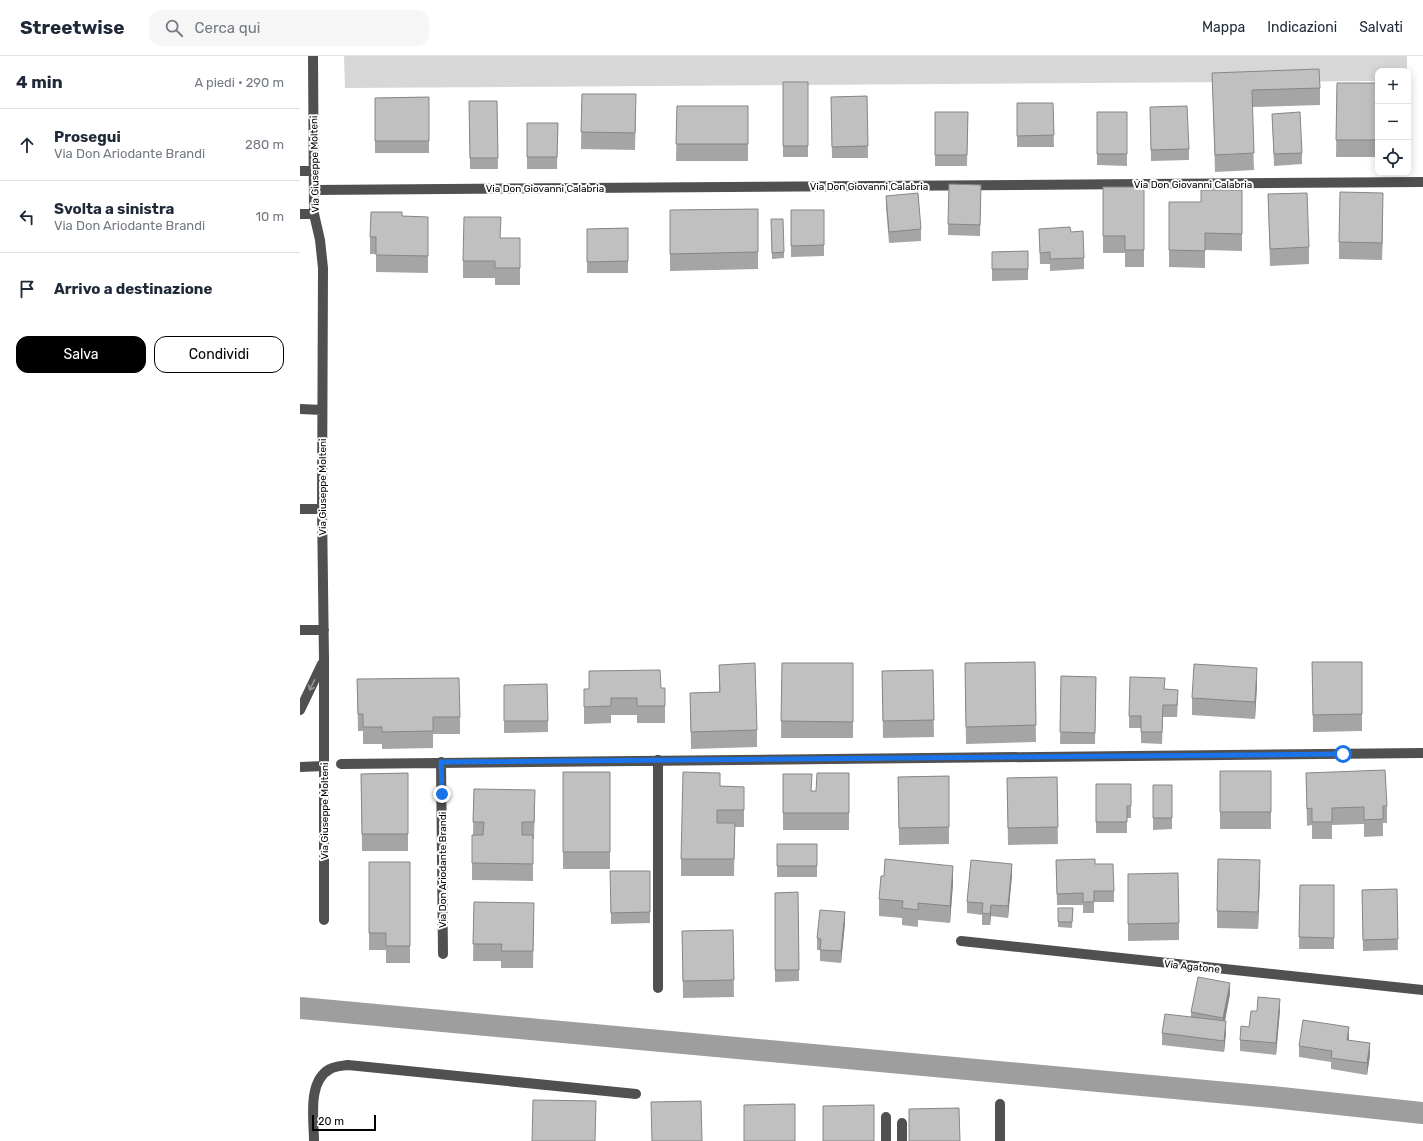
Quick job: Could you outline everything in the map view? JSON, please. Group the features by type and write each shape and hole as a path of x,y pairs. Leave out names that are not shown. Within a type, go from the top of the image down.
{"street":[{"name":"Via Giuseppe Molteni","path":"313,56 314,214 320,240 323,268 322,509 324,630 324,920"},
{"path":"300,171 314,171"},
{"name":"Via Don Giovanni Calabria","path":"314,190 1423,182"},
{"path":"300,214 314,214"},
{"path":"300,409 322,410"},
{"path":"300,509 322,509"},
{"path":"300,630 324,630"},
{"path":"300,710 324,660"},
{"path":"341,764 1423,753"},
{"path":"658,760 658,988"},
{"name":"Via Don Ariodante Brandi","path":"441,762 443,954"},
{"path":"300,766 324,766"},
{"name":"Via Agatone","path":"961,941 1423,990"},
{"path":"314,1141 314,1096 316,1084 328,1070 337,1066 348,1065 636,1094"},
{"path":"1000,1104 1000,1141"},
{"path":"886,1117 886,1141"},
{"path":"902,1123 902,1141"}],"shaded area":[{"path":"344,56 1407,56 1407,68 1375,68 1375,81 345,88"}],"building":[{"path":"1319,69 1320,88 1252,90 1254,153 1215,155 1212,73"},
{"path":"783,82 808,82 808,146 783,146"},
{"path":"1337,83 1375,83 1375,140 1336,140"},
{"path":"582,94 636,94 635,133 581,132"},
{"path":"867,96 868,146 832,147 831,97"},
{"path":"429,97 429,141 375,141 375,98"},
{"path":"469,101 497,101 498,158 470,158"},
{"path":"1017,103 1053,103 1054,135 1017,136"},
{"path":"677,106 748,106 748,144 676,144"},
{"path":"1187,106 1189,149 1151,150 1150,107"},
{"path":"935,112 968,112 967,155 935,155"},
{"path":"1097,112 1127,112 1127,154 1097,154"},
{"path":"1300,112 1302,153 1274,154 1272,114"},
{"path":"527,123 558,123 557,157 527,157"},
{"path":"949,184 981,185 980,225 948,224"},
{"path":"1103,187 1144,187 1144,250 1125,250 1125,236 1103,236"},
{"path":"1201,190 1242,190 1242,234 1205,233 1205,251 1169,250 1169,202 1201,202"},
{"path":"1340,192 1383,193 1382,243 1339,242"},
{"path":"918,193 921,229 889,232 886,196"},
{"path":"1307,193 1309,247 1270,249 1268,194"},
{"path":"758,209 758,252 670,254 670,210"},
{"path":"791,210 824,210 824,245 791,246"},
{"path":"371,212 402,212 402,216 428,217 428,256 376,255 376,237 370,237"},
{"path":"464,217 501,217 500,238 520,238 520,268 495,268 495,261 463,261"},
{"path":"771,219 783,219 784,252 772,253"},
{"path":"1070,227 1071,232 1083,231 1084,258 1050,259 1050,252 1040,253 1039,229"},
{"path":"628,228 628,261 587,262 587,229"},
{"path":"1028,251 1028,269 992,269 992,252"},
{"path":"1035,662 1036,725 966,727 965,663"},
{"path":"1312,662 1362,662 1362,714 1313,715"},
{"path":"755,663 757,730 691,732 690,693 720,692 719,665"},
{"path":"782,663 853,663 853,722 781,721"},
{"path":"1194,664 1257,668 1255,702 1192,698"},
{"path":"660,670 661,688 665,688 665,706 637,706 637,698 611,698 611,706 584,707 584,689 589,689 589,671"},
{"path":"933,670 934,720 883,721 882,671"},
{"path":"1061,676 1096,677 1095,733 1060,732"},
{"path":"1130,677 1165,678 1164,689 1178,690 1177,705 1163,705 1162,732 1141,732 1141,716 1129,716"},
{"path":"459,678 460,717 433,717 433,731 382,732 382,727 363,727 363,714 358,714 357,679"},
{"path":"547,684 548,721 504,721 504,685"},
{"path":"1385,770 1387,806 1383,806 1383,819 1364,820 1364,807 1332,808 1332,822 1312,822 1312,808 1307,809 1306,773"},
{"path":"1220,771 1271,771 1271,812 1220,812"},
{"path":"563,772 610,772 610,852 563,852"},
{"path":"683,772 720,773 720,786 744,787 744,810 717,810 717,823 735,823 734,859 681,859"},
{"path":"408,773 408,834 362,834 361,774"},
{"path":"817,773 849,773 849,813 783,813 783,774 812,774 811,791 816,791"},
{"path":"949,776 949,827 899,828 898,777"},
{"path":"1057,777 1058,827 1008,828 1007,778"},
{"path":"1096,784 1131,784 1131,806 1127,806 1127,822 1096,822"},
{"path":"1153,785 1172,785 1172,818 1153,818"},
{"path":"474,789 535,790 534,822 522,822 522,835 533,835 533,864 472,863 472,835 483,835 484,822 473,822"},
{"path":"777,844 817,844 817,866 777,866"},
{"path":"885,859 953,866 950,906 918,903 918,910 902,908 903,901 879,899 881,876 884,876"},
{"path":"1095,859 1095,864 1113,864 1114,891 1094,891 1094,902 1083,902 1083,893 1057,894 1056,860"},
{"path":"1218,859 1260,860 1258,912 1217,911"},
{"path":"971,860 1012,864 1008,906 991,905 990,914 982,913 983,903 967,902"},
{"path":"369,862 410,862 410,946 386,946 386,933 369,933"},
{"path":"610,871 650,871 650,912 611,913"},
{"path":"1178,873 1179,923 1128,924 1128,874"},
{"path":"1300,885 1334,885 1334,938 1299,937"},
{"path":"1397,889 1398,939 1363,940 1362,890"},
{"path":"798,892 799,970 775,970 775,893"},
{"path":"474,902 534,903 533,951 501,951 502,944 473,944"},
{"path":"1058,908 1073,908 1072,922 1058,922"},
{"path":"820,910 845,912 841,951 820,950 821,939 817,938"},
{"path":"733,930 734,980 683,981 682,931"},
{"path":"1198,977 1230,983 1223,1018 1191,1012"},
{"path":"1258,997 1280,999 1276,1043 1240,1040 1241,1026 1249,1027 1251,1011 1257,1011"},
{"path":"1165,1014 1226,1021 1224,1041 1162,1033"},
{"path":"1303,1020 1349,1027 1347,1040 1370,1043 1367,1063 1331,1058 1332,1051 1299,1046"},
{"path":"533,1100 596,1101 595,1141 532,1141"},
{"path":"701,1101 702,1141 652,1141 651,1102"},
{"path":"795,1104 795,1141 744,1141 744,1105"},
{"path":"874,1105 874,1141 823,1141 823,1106"},
{"path":"959,1108 960,1141 909,1141 909,1109"}],"waterway":[{"path":"300,1008 1272,1097 1423,1113"}],"route":[{"path":"442,794 441,762 1343,754"}]}
